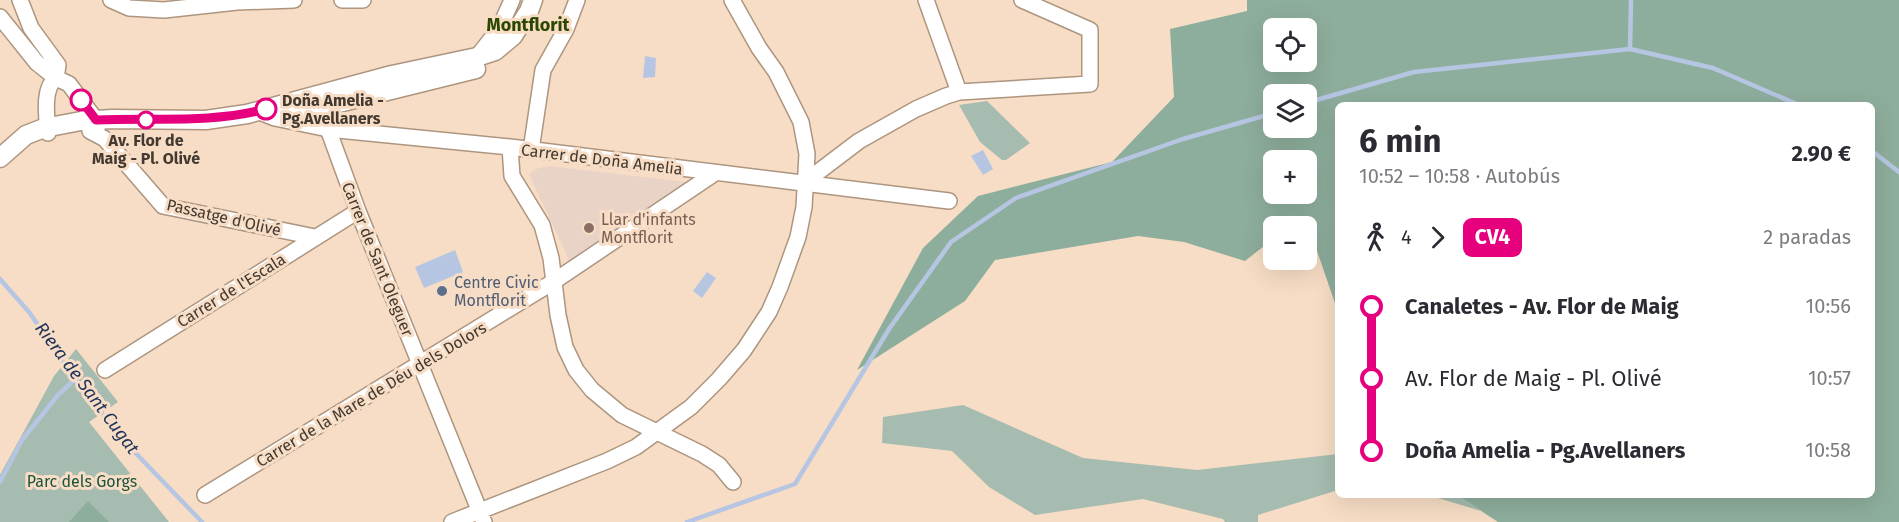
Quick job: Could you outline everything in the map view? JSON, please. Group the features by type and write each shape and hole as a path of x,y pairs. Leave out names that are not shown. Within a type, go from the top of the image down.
{"street":[{"path":"20,0 31,28 58,65 56,78 51,82 48,90 48,130"},
{"path":"111,0 129,8 164,10 237,2 294,0"},
{"path":"342,0 363,0"},
{"path":"477,57 500,29 512,0"},
{"path":"0,158 16,145 48,130 206,120 257,111 392,75 477,57 495,51 513,36 529,11 533,0"},
{"path":"94,127 227,128 329,106 480,68 510,53 524,37 539,12 543,0"},
{"path":"531,150 543,70 566,29 577,0"},
{"path":"452,522 482,517 636,447 691,407 719,379 744,350 769,312 798,237 804,207 807,154 801,122 776,72 759,48 732,0"},
{"path":"926,0 959,92"},
{"path":"805,182 859,141 916,109 946,96 959,92 1090,84 1090,30 1022,0"},
{"name":"Passatge d'Olivé","path":"0,17 37,63 56,78 69,84 94,127 163,206 315,237"},
{"name":"Carrer de Doña Amelia","path":"257,111 275,118 328,129 510,147 949,201"},
{"name":"Carrer de Sant Oleguer","path":"328,129 358,211 482,517"},
{"path":"510,147 512,176 543,225 551,258 565,347 576,370 592,390 622,415 702,454 719,465 733,482"},
{"name":"Carrer de la Mare de Déu dels Dolors","path":"205,495 553,282 715,173"},
{"name":"Carrer de l'Escala","path":"105,370 358,211"}],"shaded area":[{"name":"Llar d'infants Montflorit","path":"549,166 686,182 688,186 570,262 529,174 536,169"}],"green space":[{"path":"1247,0 1899,0 1899,522 1498,522 1462,498 1875,498 1875,102 1335,102 1335,303 1317,251 1317,216 1263,216 1263,247 1245,261 1184,242 1138,236 995,260 965,301 857,370 923,248 978,196 1112,162 1174,97 1170,29 1247,11"},
{"path":"987,101 1030,143 1006,160 1002,160 980,142 959,105"},
{"name":"Parc dels Gorgs","path":"76,349 118,402 89,422 169,522 0,522 0,475 54,376"},
{"path":"963,405 1083,458 1197,470 1335,454 1335,491 1258,515 1258,522 1225,522 1223,519 1143,499 1035,515 989,487 952,451 882,443 883,417"},
{"path":"1438,498 1462,498 1481,511"},
{"path":"88,501 109,522 69,522"}],"water":[{"path":"645,56 656,58 655,77 643,78"},
{"path":"983,150 993,169 983,175 971,156"},
{"path":"455,250 463,272 424,288 415,267"},
{"path":"707,272 716,278 702,298 693,291"}],"waterway":[{"path":"1630,49 1631,0"},
{"path":"1317,100 1414,72 1630,49 1713,68 1792,102"},
{"path":"687,522 795,484 889,329 951,242 1016,198 1183,139 1263,116"},
{"path":"1875,153 1899,172"},
{"name":"Riera de Sant Cugat","path":"0,279 29,312 75,379 123,440 202,522"},
{"path":"0,482 22,440 58,395 75,379"}],"bus line":[{"name":"CV4","path":"81,100 96,120 206,120 266,109"}],"place":[{"name":"Doña Amelia - Pg.Avellaners","path":"266,109"},
{"name":"Av. Flor de Maig - Pl. Olivé","path":"146,120"},
{"name":"Llar d'infants Montflorit","path":"589,228"},
{"name":"Centre Civic Montflorit","path":"442,291"}],"district":[{"name":"Montflorit","path":"528,25"}]}
